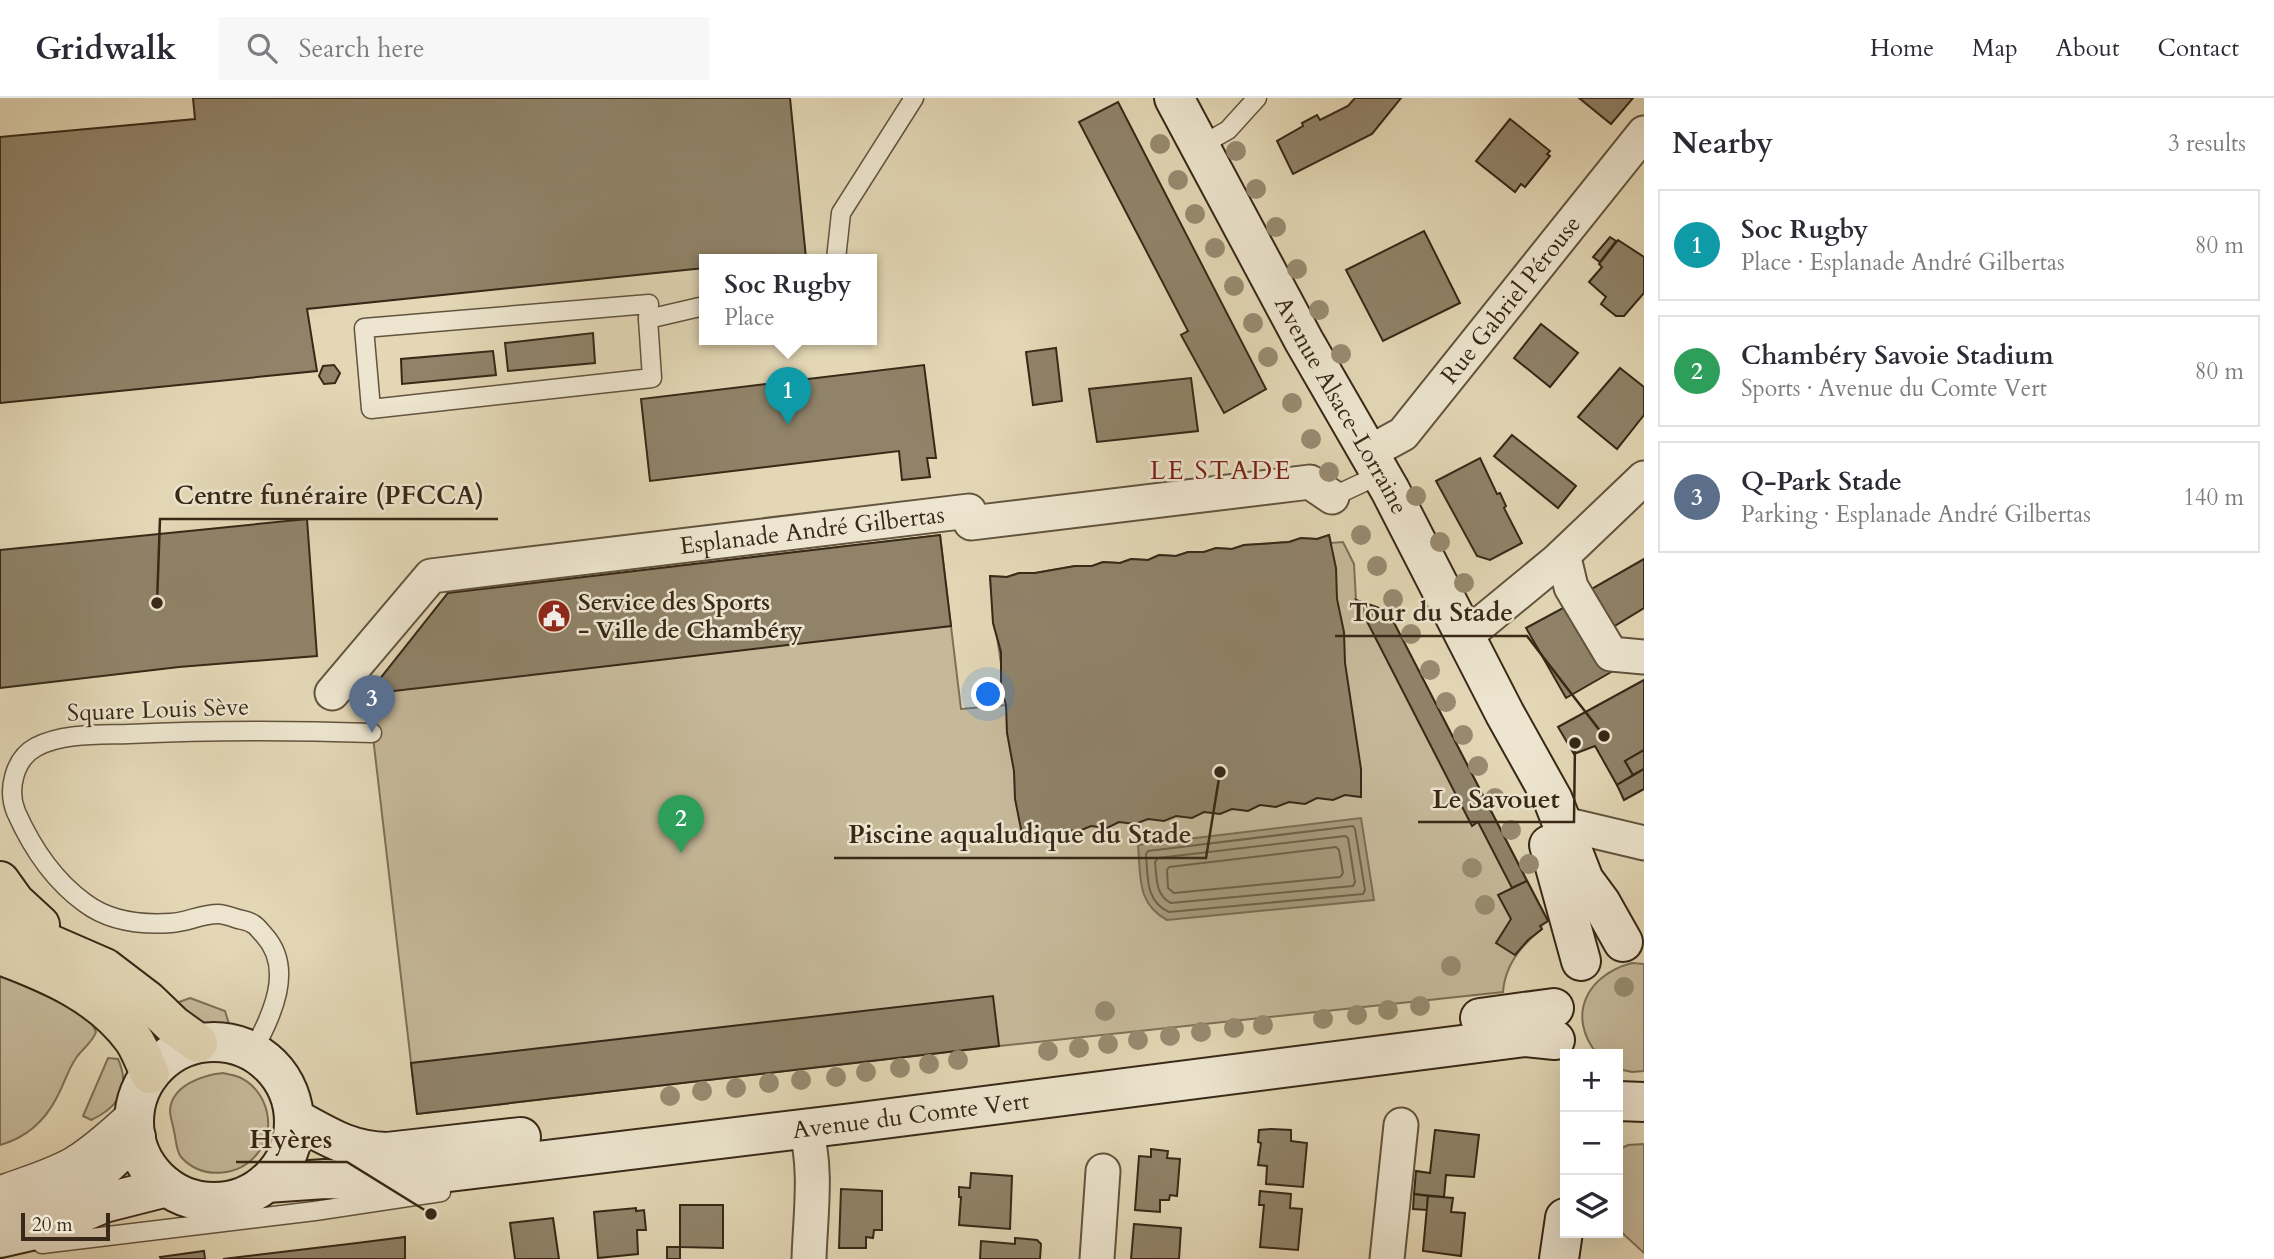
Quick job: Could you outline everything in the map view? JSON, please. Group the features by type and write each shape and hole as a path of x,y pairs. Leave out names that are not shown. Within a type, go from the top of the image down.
{"main road":[{"name":"Avenue Alsace-Lorraine","path":"1174,98 1310,353 1467,635 1505,714 1564,824 1584,880 1601,903 1635,937"},
{"name":"Avenue Alsace-Lorraine","path":"1505,714 1546,832 1581,961"},
{"path":"0,881 16,902 70,953"},
{"path":"0,914 36,938 105,968 198,1043"},
{"path":"1546,1046 1567,976 1581,961 1604,947 1635,937"},
{"path":"0,955 42,971 81,992 120,1024 135,1041 141,1105 142,1156 153,1173 167,1187 191,1198 218,1202 243,1196 266,1183 282,1165 292,1143 295,1118 285,1085 276,1070 263,1058 223,1042 198,1043 172,1055 141,1105 103,1168 44,1192 0,1205"},
{"name":"Avenue du Comte Vert","path":"266,1183 325,1179 374,1181 808,1135 1524,1037 1546,1046"},
{"name":"Avenue du Comte Vert","path":"295,1118 350,1147 367,1152 387,1152 861,1099 1546,1046"},
{"path":"1623,1101 1644,1102"},
{"path":"0,1239 48,1227 104,1203 167,1187"},
{"path":"1559,1259 1562,1238"}],"street":[{"name":"Rue Gabriel Pérouse","path":"1374,464 1404,434 1644,134"},
{"path":"1467,635 1558,560 1644,478"},
{"name":"Esplanade André Gilbertas","path":"332,693 430,576 969,511 971,523 1310,482 1332,497"},
{"path":"1566,566 1571,587 1611,654 1644,657"},
{"path":"1564,824 1644,843"},
{"path":"1387,1259 1401,1125"},
{"path":"808,1135 812,1161 809,1259"},
{"path":"1097,1259 1103,1171"}],"lane":[{"path":"837,254 841,213 914,98"},
{"path":"1200,146 1228,130 1256,98"},
{"path":"649,304 648,319 652,378 371,409 364,328 649,304"},
{"path":"648,319 699,307"},
{"path":"1332,497 1374,464"},
{"name":"Square Louis Sève","path":"252,1053 269,1019 278,990 278,967 272,944 253,923 219,914 172,923 134,922 113,918 87,905 66,888 39,858 25,833 14,807 12,781 19,761 33,748 59,738 211,730 372,733"},
{"path":"0,1185 40,1171 71,1156 141,1105"},
{"path":"482,1186 808,1135"},
{"path":"0,1239 27,1245 50,1243 316,1211 454,1189"}],"shaded area":[{"path":"940,535 961,709 1006,705 990,576 1007,577 1019,573 1092,566 1103,562 1120,563 1131,559 1148,560 1159,555 1176,556 1216,548 1232,549 1301,538 1317,539 1329,535 1331,543 1343,542 1354,564 1356,600 1388,611 1548,921 1515,956 1504,982 1503,992 999,1046 417,1114 368,694 448,593"},
{"path":"1632,963 1644,964 1644,1071 1623,1070 1623,1049 1594,1049 1583,1025 1586,998 1603,977"},
{"path":"0,975 62,1003 91,1020 96,1032 73,1063 47,1114 26,1133 0,1145"},
{"path":"190,998 225,1011 229,1024 202,1024 190,1017 179,1009 179,1002"},
{"path":"108,1058 118,1059 122,1069 123,1088 109,1109 91,1120 83,1116"},
{"path":"223,1073 239,1077 257,1091 267,1111 268,1123 267,1134 257,1154 240,1167 220,1173 199,1169 181,1157 176,1145 170,1110 172,1101 182,1088 198,1079"},
{"path":"1644,1144 1644,1253 1623,1234 1623,1148"}],"water":[{"path":"1361,818 1374,900 1167,920 1157,913 1145,897 1140,878 1138,845"}],"building":[{"path":"193,98 790,98 806,254 699,254 699,269 307,309 317,371 0,403 0,137 195,119"},
{"path":"1355,98 1401,98 1372,134 1293,174 1277,141 1303,126 1302,123 1317,115 1320,120 1348,106"},
{"path":"1579,98 1633,98 1611,124"},
{"path":"1118,102 1266,389 1224,413 1181,335 1188,331 1079,122"},
{"path":"1510,119 1550,151 1547,154 1550,156 1525,187 1521,184 1515,192 1476,161"},
{"path":"1424,231 1460,303 1383,341 1346,270"},
{"path":"1610,237 1616,241 1600,262 1593,257"},
{"path":"1618,240 1644,257 1644,293 1624,316 1616,316 1601,304 1606,297 1589,282 1602,267 1599,264"},
{"path":"1541,324 1578,353 1550,387 1514,358"},
{"path":"593,333 595,363 508,371 505,343"},
{"path":"1056,348 1062,401 1033,405 1026,352"},
{"path":"493,351 496,375 402,384 401,359"},
{"path":"334,365 340,373 335,383 324,384 319,376 323,366"},
{"path":"924,365 936,458 927,458 930,477 902,480 899,451 650,481 641,399"},
{"path":"1620,368 1644,387 1644,415 1617,449 1578,417"},
{"path":"1191,378 1198,431 1097,442 1089,389"},
{"path":"1512,435 1576,486 1558,508 1494,456"},
{"path":"1480,458 1497,494 1500,493 1506,506 1504,508 1522,543 1490,560 1477,556 1436,481"},
{"path":"307,519 317,656 179,667 0,688 0,550"},
{"path":"940,535 951,626 368,694 448,593"},
{"path":"1329,535 1336,568 1337,599 1344,632 1345,663 1361,769 1361,797 1345,795 1333,800 1317,798 1305,804 1289,802 1276,807 1260,805 1248,811 1232,809 1220,814 1204,812 1192,818 1176,816 1164,821 1148,819 1135,824 1119,822 1107,828 1091,826 1079,831 1063,830 1051,835 1035,833 1023,839 1015,799 1006,705 1001,687 1001,652 993,623 990,576 1007,577 1019,573 1092,566 1103,562 1120,563 1131,559 1148,560 1159,555 1176,556 1216,548 1232,549 1301,538 1317,539"},
{"path":"1644,559 1644,608 1603,633 1583,594"},
{"path":"1356,600 1388,611 1527,881 1512,888 1478,822 1472,826"},
{"path":"1574,602 1613,671 1566,698 1526,628"},
{"path":"1644,680 1644,750 1625,761 1633,775 1617,785 1595,746 1574,754 1558,727"},
{"path":"1644,750 1644,769 1633,775 1625,761"},
{"path":"1644,769 1644,789 1624,800 1617,785"},
{"path":"1527,881 1548,921 1540,926 1542,929 1515,955 1496,943 1511,919 1498,895"},
{"path":"993,996 999,1046 417,1114 411,1063"},
{"path":"1259,1130 1291,1130 1291,1141 1307,1143 1303,1187 1266,1184 1267,1166 1258,1165 1261,1143 1258,1142"},
{"path":"1435,1130 1479,1135 1474,1177 1446,1175 1444,1197 1414,1194 1416,1171 1430,1173"},
{"path":"1151,1149 1168,1151 1167,1158 1180,1159 1177,1196 1170,1195 1169,1200 1160,1200 1160,1212 1135,1210 1139,1156 1151,1157"},
{"path":"971,1173 1012,1176 1010,1229 959,1225 959,1187 970,1188"},
{"path":"841,1189 882,1191 882,1230 874,1230 873,1238 866,1237 866,1248 839,1248"},
{"path":"1260,1191 1291,1194 1290,1208 1302,1209 1298,1250 1260,1247 1264,1205 1259,1205"},
{"path":"1414,1194 1428,1196 1427,1210 1413,1209"},
{"path":"1428,1196 1453,1198 1451,1212 1465,1213 1461,1256 1423,1251"},
{"path":"680,1205 723,1205 723,1248 680,1247"},
{"path":"636,1208 636,1211 644,1210 646,1230 637,1230 638,1254 598,1258 594,1212"},
{"path":"553,1218 559,1259 515,1259 510,1223"},
{"path":"1134,1224 1181,1228 1179,1259 1131,1259"},
{"path":"405,1237 405,1259 223,1259 357,1243"},
{"path":"1015,1238 1037,1240 1041,1244 1040,1259 980,1259 981,1241 1015,1244"},
{"path":"667,1247 680,1247 680,1259 667,1259"},
{"path":"204,1251 205,1259 160,1257"}],"place":[{"name":"Soc Rugby","path":"788,425"},
{"name":"Centre funéraire (PFCCA)","path":"157,603"},
{"name":"Service des Sports - Ville de Chambéry","path":"554,616"},
{"name":"Q-Park Stade","path":"372,733"},
{"name":"Tour du Stade","path":"1604,736"},
{"name":"Le Savouet","path":"1575,743"},
{"name":"Piscine aqualudique du Stade","path":"1220,772"},
{"name":"Chambéry Savoie Stadium","path":"681,853"},
{"name":"Hyères","path":"431,1214"}],"district":[{"name":"LE STADE","path":"1221,470"}]}
